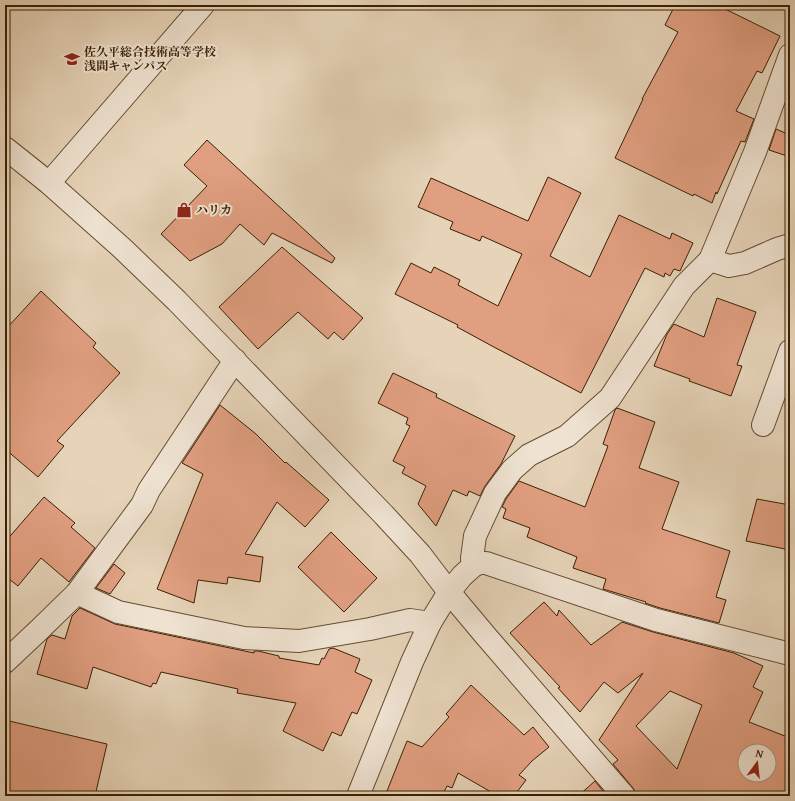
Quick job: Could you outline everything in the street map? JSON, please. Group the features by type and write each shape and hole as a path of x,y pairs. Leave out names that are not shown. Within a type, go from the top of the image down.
{"street":[{"path":"49,183 203,5"},
{"path":"473,566 472,558 475,536 495,493 512,470 529,455 567,436 610,398 684,286 710,260 755,152 790,54"},
{"path":"5,148 49,183 123,249 177,301 389,520 420,554 449,592 624,796"},
{"path":"710,260 729,266 745,263 790,245"},
{"path":"763,424 790,351"},
{"path":"5,662 77,593 142,505 148,490 235,360"},
{"path":"358,796 412,662 430,623 449,592 462,576 473,566 480,563 486,563 656,620 790,654"},
{"path":"77,593 118,612 244,638 299,641 370,629 410,620 430,623"}],"building":[{"path":"675,5 717,5 780,36 762,73 757,71 736,111 754,119 745,142 741,141 712,203 694,194 693,196 615,158 642,99 678,32 665,25"},
{"path":"776,129 790,135 790,157 769,150"},
{"path":"207,140 335,258 332,263 272,233 264,245 240,224 222,244 190,261 161,234 207,186 184,165"},
{"path":"548,177 581,193 550,256 590,277 619,215 670,239 672,233 693,243 680,271 674,269 670,276 665,273 664,277 645,268 581,393 457,327 458,325 395,294 411,263 431,273 434,267 460,280 458,285 498,306 522,254 482,236 480,241 450,229 453,222 418,207 431,178 528,221"},
{"path":"282,247 363,318 343,340 334,332 328,339 298,312 258,349 219,307"},
{"path":"41,291 96,343 93,347 120,373 57,441 64,446 38,477 5,449 5,330"},
{"path":"717,298 756,312 737,365 742,366 731,396 689,381 690,379 654,366 667,334 674,324 704,337"},
{"path":"393,373 437,394 436,397 515,436 501,464 485,486 480,496 469,491 467,496 453,490 436,526 418,504 426,486 402,473 405,467 393,461 410,426 406,424 408,418 378,403"},
{"path":"220,405 256,434 285,463 286,462 329,500 305,527 277,502 245,554 263,557 260,582 228,577 227,584 198,580 194,603 157,589 203,474 182,463"},
{"path":"617,408 655,422 639,468 679,482 662,529 730,551 716,597 726,600 719,623 660,608 645,603 646,602 603,589 606,579 573,568 577,557 527,537 530,528 503,518 506,509 502,507 519,481 585,507 608,446 603,444"},
{"path":"44,497 75,523 71,527 95,548 69,582 41,558 18,586 5,576 5,542"},
{"path":"757,499 790,505 790,550 746,541"},
{"path":"331,532 377,578 344,612 298,567"},
{"path":"114,564 125,573 110,594 96,588"},
{"path":"544,602 557,616 559,610 591,645 622,622 653,632 734,653 763,666 753,687 763,692 749,722 790,738 790,796 636,796 633,788 613,764 618,760 599,740 643,673 618,693 604,682 580,712 558,688 560,687 510,633","holes":["670,691 702,705 677,769 636,726"]},
{"path":"80,608 115,624 254,653 254,651 258,651 279,656 279,658 319,665 329,649 333,648 360,659 355,672 372,680 357,714 352,712 341,736 332,732 323,751 283,731 296,703 237,693 238,689 161,672 156,684 153,683 151,687 93,667 87,689 37,674 47,639 52,635 65,639 72,616"},
{"path":"471,685 524,735 533,727 549,747 532,761 519,775 526,780 514,796 498,796 458,773 452,788 447,786 442,796 385,796 407,741 422,747 449,717 446,714"},
{"path":"5,720 107,744 95,796 5,796"},
{"path":"595,781 607,796 578,796"}],"place":[{"name":"佐久平総合技術高等学校 浅間キャンパス","path":"72,59"},
{"name":"ハリカ","path":"184,210"}]}
